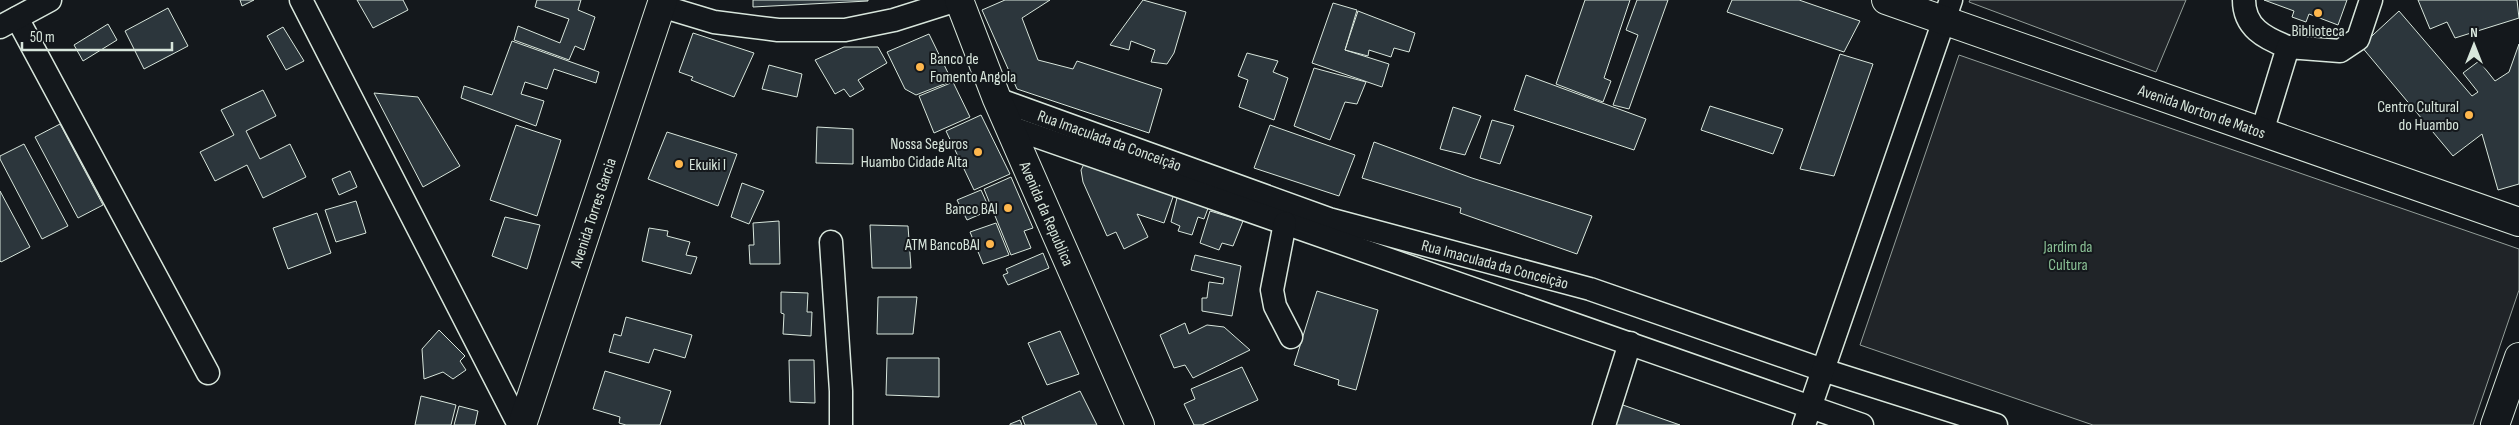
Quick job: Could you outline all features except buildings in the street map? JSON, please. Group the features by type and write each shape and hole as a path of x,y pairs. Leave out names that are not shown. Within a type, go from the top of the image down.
{"main road":[{"name":"Avenida da Republica","path":"958,0 996,98 1140,425"},
{"name":"Avenida Norton de Matos","path":"1886,0 1947,10 2262,132 2519,222"},
{"name":"Avenida Torres Garcia","path":"520,425 662,3"},
{"path":"2495,425 2519,357"}],"street":[{"path":"50,0 8,22 208,373"},
{"path":"301,0 520,425"},
{"path":"662,3 714,22 778,30 845,30 894,20 958,0"},
{"path":"2244,0 2244,15 2255,29 2274,41 2288,46 2340,50 2358,39 2371,0"},
{"path":"1807,416 1947,10"},
{"path":"2262,132 2288,46"},
{"name":"Rua Imaculada da Conceição","path":"996,98 1329,218 1590,289 1823,370 1996,425"},
{"name":"Rua Imaculada da Conceição","path":"1010,127 1579,324 1807,416 1862,425"},
{"path":"1285,223 1272,290 1275,306 1290,337"},
{"path":"831,242 841,391 841,425"},
{"path":"1579,324 1590,289"},
{"path":"1604,425 1630,343"}],"green space":[{"path":"1970,0 2186,0 2156,72 1969,2"},
{"name":"Jardim da Cultura","path":"1959,55 2519,249 2519,290 2473,425 2093,425 1860,345"}],"place":[{"name":"Biblioteca","path":"2318,13"},
{"name":"Banco de Fomento Angola","path":"920,67"},
{"name":"Centro Cultural do Huambo","path":"2469,115"},
{"name":"Nossa Seguros Huambo Cidade Alta","path":"978,152"},
{"name":"Ekuiki l","path":"679,164"},
{"name":"Banco BAI","path":"1008,208"},
{"name":"ATM BancoBAI","path":"990,244"}]}
